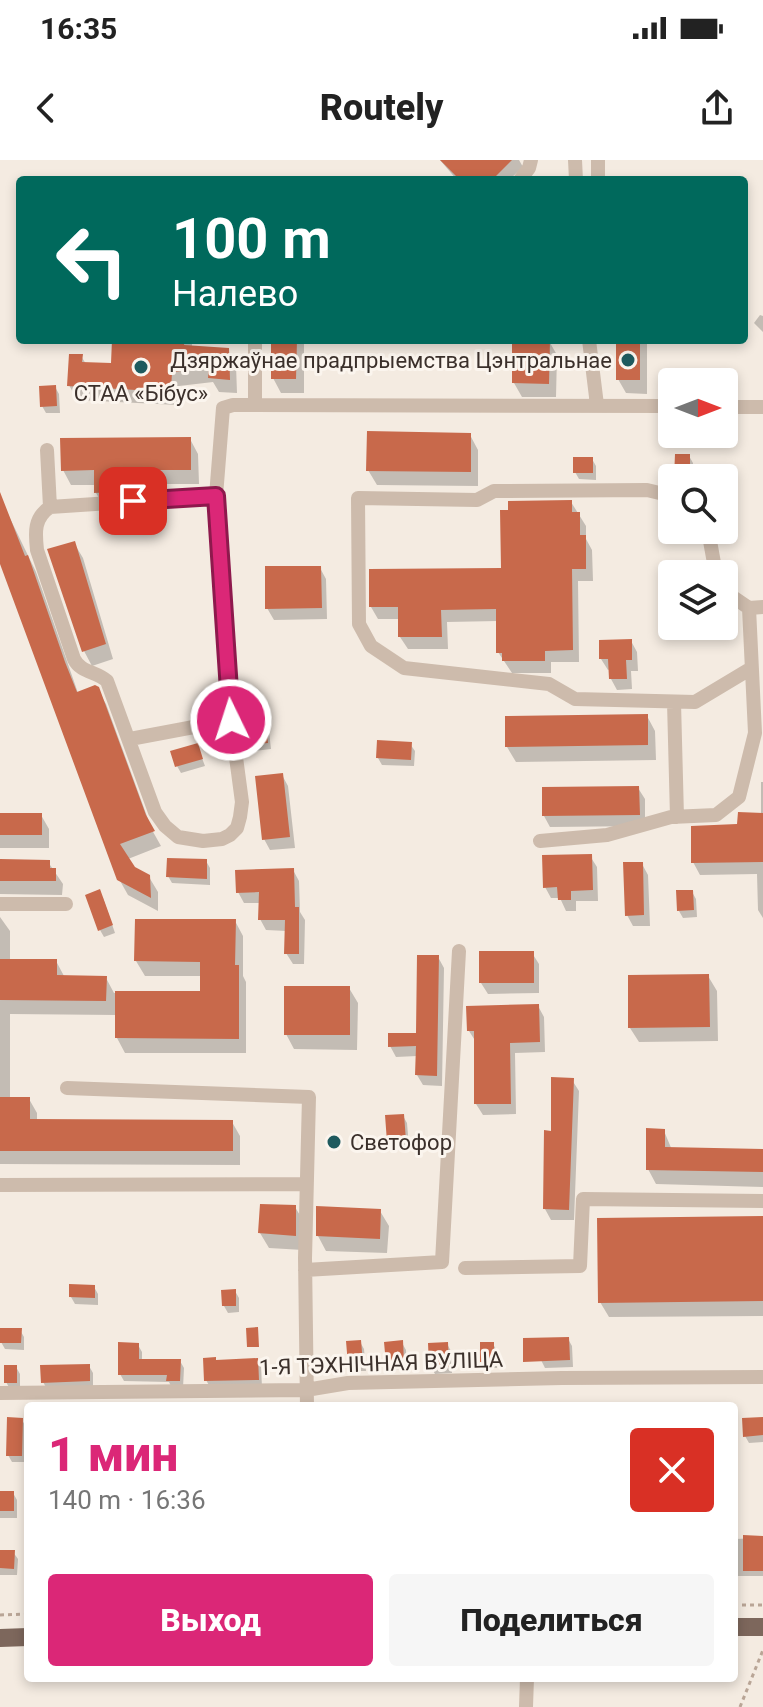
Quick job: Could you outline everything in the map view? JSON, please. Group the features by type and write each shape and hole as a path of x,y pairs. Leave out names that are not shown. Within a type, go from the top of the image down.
{"main road":[{"path":"738,1627 763,1627"},
{"path":"0,1638 24,1637"}],"street":[{"path":"255,344 255,405"},
{"path":"589,344 597,405"},
{"path":"216,496 50,507 42,512 37,521 37,550 74,659 80,668 107,681 155,812 178,837 203,841 222,839 237,828 242,802 231,720 216,496 223,408 228,405 658,406"},
{"path":"738,407 763,407"},
{"path":"47,450 50,507"},
{"path":"658,493 647,490 494,491 477,500 358,498 359,624 371,646 404,668 549,684 575,699 695,702 750,669"},
{"path":"540,841 607,835 677,817 716,815 739,797 755,733 750,669 756,608 738,598"},
{"path":"674,702 677,817"},
{"path":"130,739 231,720"},
{"path":"0,904 66,904"},
{"path":"305,1264 442,1262 459,951"},
{"path":"67,1088 309,1097 305,1264 307,1402"},
{"path":"0,1185 306,1184"},
{"path":"465,1268 580,1266 583,1199 763,1201"},
{"name":"1-Я ТЭХНІЧНАЯ ВУЛІЦА","path":"0,1393 306,1390 348,1383 763,1377"},
{"path":"526,1707 527,1682"}],"path":[{"path":"738,1605 763,1605"},
{"path":"0,1615 24,1614"},
{"path":"740,1707 763,1650"}],"building":[{"path":"440,160 512,160 496,176 456,176"},
{"name":"СТАА «Бібус»","path":"112,344 184,344 229,348 230,380 208,378 209,368 172,372 171,392 67,386 69,354 83,354 82,362 111,363"},
{"path":"271,344 297,344 296,379 271,379"},
{"path":"512,344 550,344 549,384 512,383"},
{"name":"Дзяржаўнае прадпрыемства Цэнтральнае","path":"616,344 640,344 640,380 616,380"},
{"path":"56,385 57,406 40,407 39,386"},
{"path":"367,431 471,433 471,472 366,471"},
{"path":"191,437 191,470 151,470 151,490 94,493 94,470 61,471 60,438"},
{"path":"675,454 690,454 690,464 675,464"},
{"path":"573,457 593,457 593,473 573,473"},
{"path":"0,492 25,556 28,555 77,692 95,685 99,687 146,815 155,831 120,844 135,867 150,875 151,898 117,880 0,564"},
{"path":"572,500 572,512 580,512 580,535 586,535 586,569 572,569 573,650 545,651 545,661 502,661 502,653 496,653 496,609 441,610 442,637 398,637 398,607 369,607 369,569 501,568 500,510 508,510 508,501"},
{"path":"75,541 106,644 82,652 47,549"},
{"path":"265,566 321,566 322,608 265,609"},
{"path":"632,639 632,660 626,660 627,679 609,679 608,659 599,659 599,640"},
{"path":"265,714 268,743 247,745 244,716"},
{"path":"648,714 648,745 505,747 505,716"},
{"path":"377,740 412,742 411,760 376,758"},
{"path":"198,743 203,759 175,767 170,751"},
{"path":"283,773 290,837 262,840 255,776"},
{"path":"639,786 640,815 542,816 542,787"},
{"path":"738,812 763,813 763,862 691,863 691,826 737,824"},
{"path":"0,813 42,813 42,835 0,835"},
{"path":"592,854 593,890 571,891 571,900 558,900 557,887 543,888 542,855"},
{"path":"167,858 207,859 207,879 166,877"},
{"path":"0,859 50,860 50,868 56,868 56,881 0,881"},
{"path":"623,862 643,862 644,915 625,916"},
{"path":"294,868 295,907 299,907 299,954 284,954 285,920 258,920 259,892 236,893 235,870"},
{"path":"100,889 113,925 98,931 85,895"},
{"path":"676,890 693,890 694,910 677,911"},
{"path":"135,919 236,919 239,1039 115,1038 115,991 200,991 200,962 134,961"},
{"path":"479,951 534,951 534,983 479,983"},
{"path":"417,955 439,955 437,1076 415,1075 416,1046 388,1047 388,1033 416,1033"},
{"path":"0,959 57,959 57,975 107,976 106,1001 0,1000"},
{"path":"709,974 710,1027 628,1028 628,975"},
{"path":"284,986 350,986 350,1035 284,1035"},
{"path":"539,1004 540,1042 510,1043 511,1104 474,1104 474,1031 467,1031 466,1006"},
{"path":"551,1077 574,1078 569,1210 543,1209 544,1130 551,1131"},
{"path":"0,1097 30,1097 30,1119 233,1120 233,1151 0,1151"},
{"path":"404,1114 406,1141 387,1142 385,1115"},
{"path":"646,1128 665,1129 665,1147 763,1149 763,1172 646,1170"},
{"path":"260,1204 296,1205 296,1236 258,1233"},
{"path":"316,1206 381,1209 380,1239 316,1236"},
{"path":"763,1216 763,1301 598,1303 597,1218"},
{"path":"69,1284 95,1285 95,1298 69,1297"},
{"path":"236,1289 236,1306 222,1306 221,1290"},
{"path":"258,1327 259,1347 247,1347 246,1328"},
{"path":"0,1328 22,1328 21,1343 0,1343"},
{"path":"569,1337 570,1360 523,1362 523,1338"},
{"path":"361,1340 363,1364 348,1365 346,1341"},
{"path":"403,1340 404,1363 386,1364 384,1342"},
{"path":"118,1342 139,1343 139,1359 181,1359 180,1381 166,1381 167,1375 118,1375"},
{"path":"448,1342 449,1367 429,1367 428,1343"},
{"path":"480,1342 494,1342 494,1362 480,1362"},
{"path":"216,1357 216,1360 258,1358 259,1380 204,1381 203,1358"},
{"path":"90,1364 90,1381 41,1383 40,1365"},
{"path":"4,1365 17,1365 17,1383 4,1383"},
{"path":"7,1417 23,1418 22,1456 6,1456"},
{"path":"763,1417 763,1435 743,1437 742,1418"},
{"path":"0,1491 14,1491 14,1511 0,1511"},
{"path":"743,1535 763,1536 763,1571 743,1571"},
{"path":"0,1550 15,1550 14,1569 0,1568"}],"place":[{"name":"Дзяржаўнае прадпрыемства Цэнтральнае","path":"628,360"},
{"name":"СТАА «Бібус»","path":"141,367"},
{"name":"Светофор","path":"334,1142"}],"route":[{"path":"133,501 216,496 231,720"}]}
